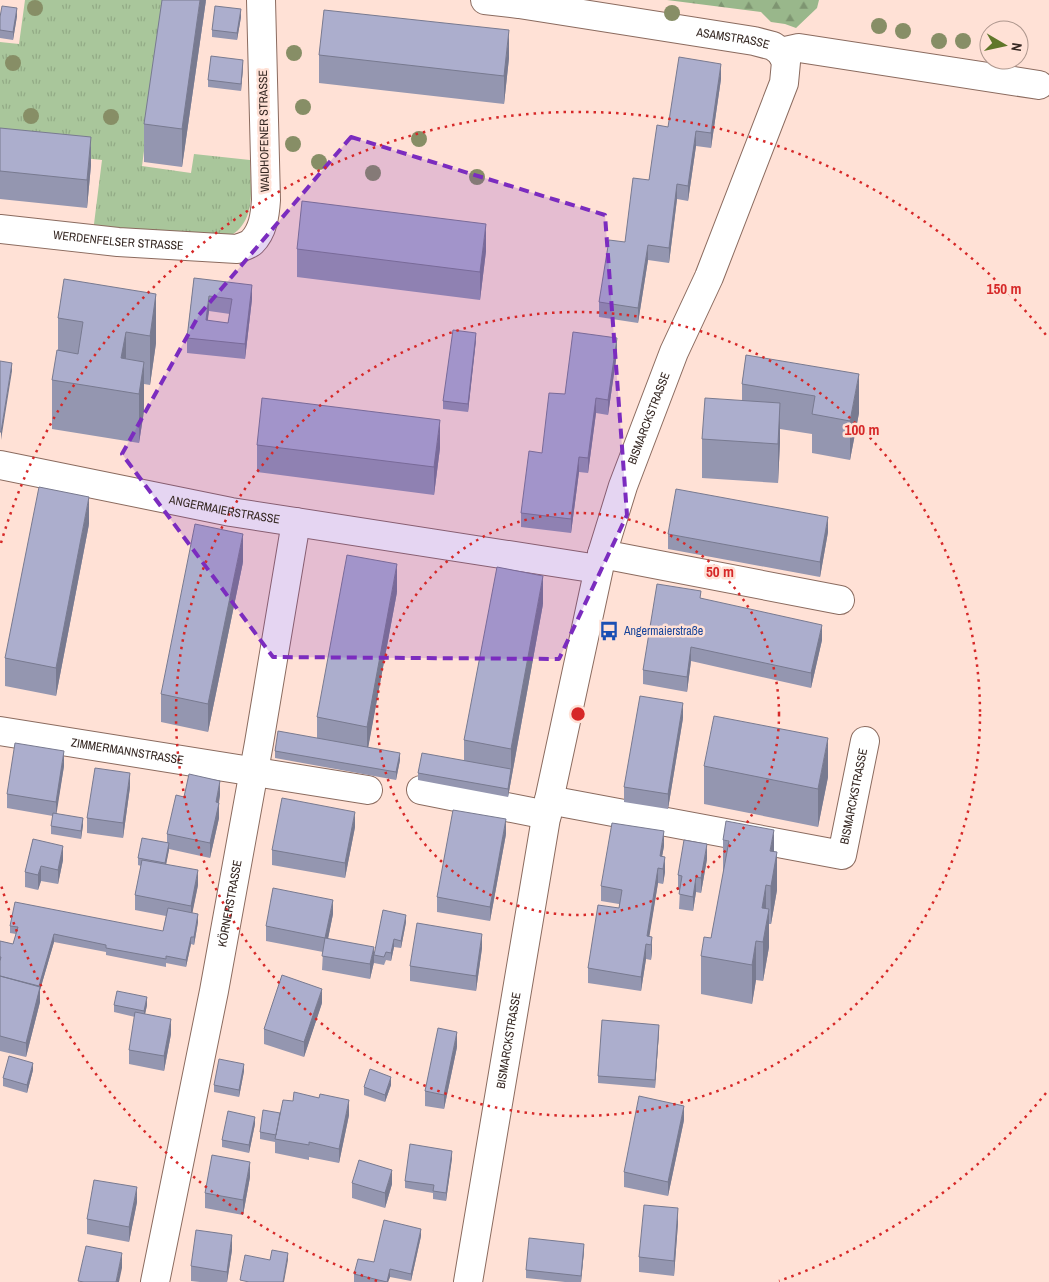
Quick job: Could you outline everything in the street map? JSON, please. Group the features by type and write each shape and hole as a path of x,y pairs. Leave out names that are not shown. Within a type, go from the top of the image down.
{"street":[{"name":"WAIDHOFENER STRASSE","path":"237,249 252,242 261,229 265,215 261,0"},
{"name":"ASAMSTRASSE","path":"485,0 754,41 773,46 781,52 800,48 1039,85"},
{"name":"BISMARCKSTRASSE","path":"468,1282 548,807 600,562 623,486 674,352 709,277 784,83 786,62 781,52"},
{"name":"WERDENFELSER STRASSE","path":"0,229 118,242 237,249"},
{"name":"ANGERMAIERSTRASSE","path":"0,466 230,512 600,562 840,600"},
{"name":"KÖRNERSTRASSE","path":"155,1282 214,992 254,772 296,522"},
{"name":"ZIMMERMANNSTRASSE","path":"0,731 368,790"},
{"name":"BISMARCKSTRASSE","path":"548,807 842,855 865,742"},
{"path":"421,790 548,807"}],"highlighted area":[{"path":"351,137 605,215 627,515 559,659 273,657 122,454 199,315"}],"green space":[{"path":"25,0 164,0 142,166 191,173 194,154 250,160 250,203 245,222 238,230 229,237 93,232 102,160 0,149 0,42 19,44"},
{"path":"667,0 819,0 817,8 796,28 771,22 761,12"}],"building":[{"path":"162,0 200,0 182,129 144,124"},
{"path":"2,6 17,8 13,32 0,30"},
{"path":"215,6 241,9 237,33 212,30"},
{"path":"324,10 509,30 504,76 319,55"},
{"path":"211,56 243,60 241,84 208,80"},
{"path":"679,57 721,64 711,133 696,131 688,186 677,184 669,248 648,245 638,308 599,302 609,240 625,242 633,178 649,180 657,125 668,127"},
{"path":"0,128 91,137 87,180 0,171"},
{"path":"302,201 486,224 480,272 297,249"},
{"path":"194,278 252,285 245,344 187,338","holes":["209,296 232,299 228,323 206,320"]},
{"path":"64,279 156,294 150,336 126,332 121,358 144,362 139,394 52,380 57,350 78,354 83,322 58,318"},
{"path":"453,330 476,333 468,404 443,401"},
{"path":"573,332 617,338 608,400 596,398 588,458 579,457 571,519 521,513 529,451 542,453 549,393 565,394"},
{"path":"746,355 859,374 850,421 812,414 815,396 742,384"},
{"path":"0,361 12,363 1,432 0,432"},
{"path":"262,398 440,420 434,467 257,445"},
{"path":"705,398 780,403 778,444 702,439"},
{"path":"39,487 89,497 56,668 5,658"},
{"path":"676,489 828,517 820,562 668,534"},
{"path":"195,524 243,534 208,704 161,694"},
{"path":"347,555 397,564 367,727 317,717"},
{"path":"497,567 543,576 511,749 464,740"},
{"path":"657,584 701,591 700,598 822,625 811,673 691,647 687,677 643,670"},
{"path":"640,696 683,703 668,794 624,787"},
{"path":"714,716 828,738 818,789 704,766"},
{"path":"278,731 400,753 396,772 275,751"},
{"path":"15,743 64,751 56,802 7,794"},
{"path":"422,753 511,769 508,789 418,773"},
{"path":"95,768 130,773 123,823 87,818"},
{"path":"189,774 220,781 216,802 219,803 210,843 167,834 176,795 184,797"},
{"path":"282,798 355,812 345,863 272,850"},
{"path":"453,810 506,819 490,907 437,897"},
{"path":"53,813 83,818 81,831 51,826"},
{"path":"726,821 774,830 770,851 777,852 771,886 766,885 762,908 769,909 763,942 756,941 752,965 701,956 704,937 711,938 729,841 723,840"},
{"path":"612,823 664,831 660,856 665,857 663,869 658,868 647,936 652,937 651,945 646,944 641,977 588,968 598,905 619,908 622,890 601,886"},
{"path":"142,838 169,843 165,863 138,858"},
{"path":"33,839 63,846 58,870 41,866 38,875 25,872"},
{"path":"684,840 707,844 701,878 696,877 693,897 679,894 682,876 678,875"},
{"path":"142,860 198,870 191,906 135,895"},
{"path":"273,888 333,900 325,938 266,926"},
{"path":"15,902 163,931 168,908 198,914 194,937 191,937 186,960 166,956 166,959 106,948 106,945 54,934 39,986 0,976 0,941 13,944 18,927 10,926"},
{"path":"383,910 406,915 401,941 394,939 391,953 386,952 384,957 374,955"},
{"path":"417,923 482,934 476,976 410,966"},
{"path":"325,938 374,947 370,964 322,956"},
{"path":"282,975 322,989 304,1042 264,1029"},
{"path":"0,976 40,987 26,1043 0,1036"},
{"path":"117,991 147,997 144,1011 114,1005"},
{"path":"135,1012 171,1019 164,1056 129,1050"},
{"path":"602,1020 659,1025 655,1080 598,1076"},
{"path":"438,1028 457,1032 444,1095 425,1091"},
{"path":"9,1056 33,1063 27,1085 3,1078"},
{"path":"219,1059 244,1064 239,1090 214,1085"},
{"path":"370,1069 391,1077 385,1095 364,1087"},
{"path":"294,1092 319,1098 320,1094 349,1100 339,1149 309,1142 309,1145 275,1139 283,1100 293,1101"},
{"path":"639,1096 684,1106 668,1182 624,1172"},
{"path":"263,1110 280,1113 276,1135 260,1132"},
{"path":"228,1111 255,1117 249,1145 222,1140"},
{"path":"410,1144 452,1151 446,1193 433,1191 434,1185 405,1181"},
{"path":"212,1155 250,1162 243,1200 205,1193"},
{"path":"359,1160 392,1170 385,1193 352,1183"},
{"path":"94,1180 137,1187 129,1227 87,1219"},
{"path":"644,1205 678,1208 674,1261 639,1257"},
{"path":"384,1220 421,1229 411,1274 390,1269 387,1282 354,1274 358,1259 374,1262"},
{"path":"196,1230 232,1235 227,1272 191,1266"},
{"path":"529,1238 584,1244 581,1276 526,1270"},
{"path":"86,1246 122,1253 116,1282 78,1281"},
{"path":"272,1250 288,1253 283,1282 249,1282 240,1280 245,1255 270,1260"}],"place":[{"name":"Angermaierstraße","path":"609,631"}]}
